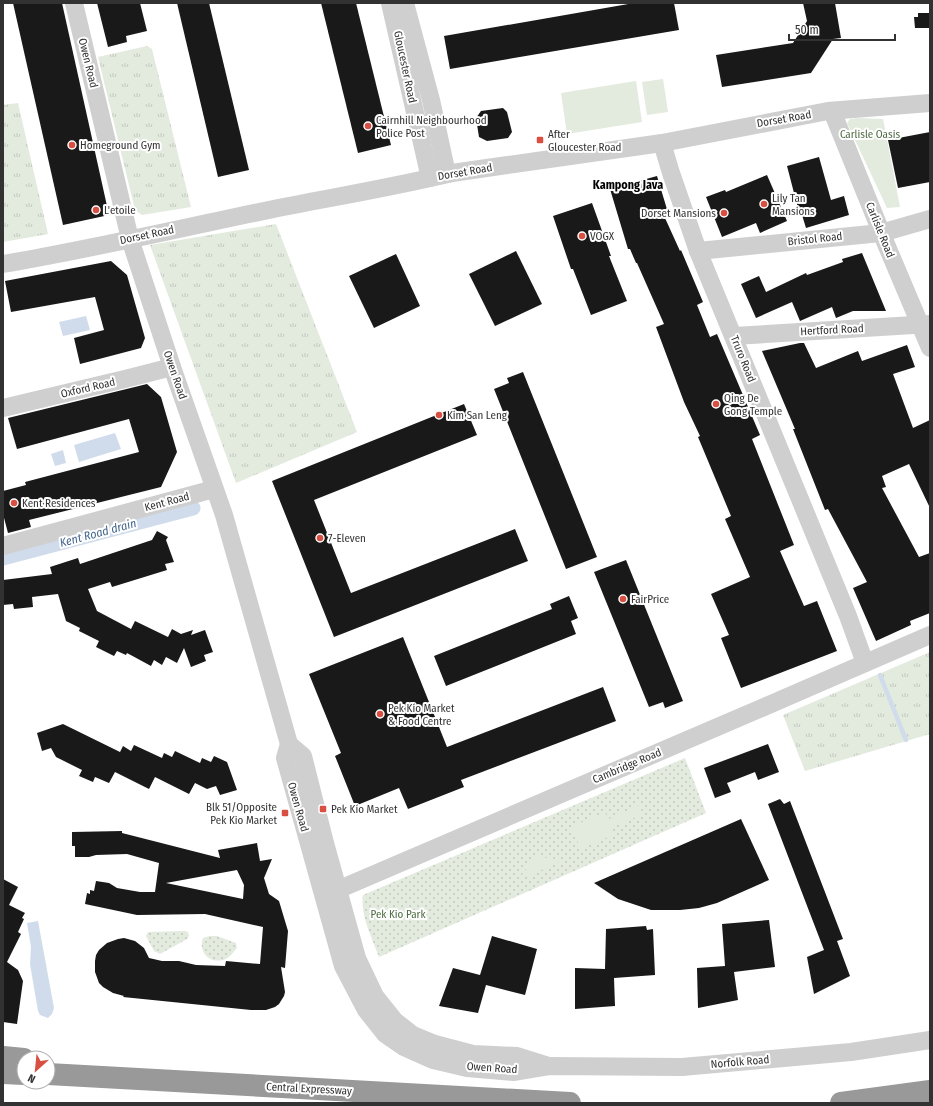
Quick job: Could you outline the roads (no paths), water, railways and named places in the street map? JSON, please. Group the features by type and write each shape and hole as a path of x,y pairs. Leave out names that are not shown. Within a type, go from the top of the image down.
{"highway":[{"path":"3,1058 16,1059"},
{"path":"56,1062 150,1070 173,1081"},
{"path":"3,1073 16,1074"},
{"name":"Central Expressway","path":"56,1074 570,1103"},
{"path":"841,1103 930,1091"}],"street":[{"name":"Owen Road","path":"74,3 130,239 224,515 251,607 289,744 285,758 331,892 343,966 366,1010 385,1034 404,1047 434,1060 467,1068 513,1072 549,1066"},
{"name":"Gloucester Road","path":"390,3 430,178"},
{"name":"Gloucester Road","path":"406,3 431,100 447,174"},
{"name":"Dorset Road","path":"3,264 69,252 447,174 662,142 832,111 930,103"},
{"name":"Carlisle Road","path":"832,111 881,233 925,324 930,348"},
{"name":"Truro Road","path":"662,142 698,251 848,616 865,663"},
{"name":"Bristol Road","path":"698,251 881,233 930,218"},
{"name":"Hertford Road","path":"734,336 925,324"},
{"name":"Oxford Road","path":"3,408 129,378 172,366"},
{"name":"Kent Road","path":"3,546 214,489"},
{"name":"Cambridge Road","path":"331,892 930,635"},
{"name":"Norfolk Road","path":"549,1066 682,1067 851,1052 930,1040"}],"water":[{"path":"86,316 90,330 63,336 59,322"},
{"path":"115,433 121,449 79,462 74,445"},
{"path":"63,450 66,463 55,466 51,454"},
{"path":"38,921 54,1008 52,1014 48,1018 40,1015 38,1011 30,964 31,947 27,923"}],"waterway":[{"name":"Kent Road drain","path":"3,558 193,508"},
{"path":"880,675 906,740"}],"place":[{"name":"Cairnhill Neighbourhood Police Post","path":"368,126"},
{"name":"After Gloucester Road","path":"540,140"},
{"name":"Homeground Gym","path":"72,145"},
{"name":"Lily Tan Mansions","path":"764,204"},
{"name":"L'etoile","path":"96,210"},
{"name":"Dorset Mansions","path":"724,213"},
{"name":"VOGX","path":"582,236"},
{"name":"Qing De Gong Temple","path":"716,404"},
{"name":"Kim San Leng","path":"439,415"},
{"name":"Kent Residences","path":"14,503"},
{"name":"7-Eleven","path":"320,538"},
{"name":"FairPrice","path":"623,599"},
{"name":"Pek Kio Market & Food Centre","path":"380,714"},
{"name":"Pek Kio Market","path":"323,809"},
{"name":"Blk 51/Opposite Pek Kio Market","path":"285,813"}],"district":[{"name":"Kampong Java","path":"628,185"}],"park label":[{"name":"Carlisle Oasis","path":"870,134"},
{"name":"Pek Kio Park","path":"398,914"}]}
